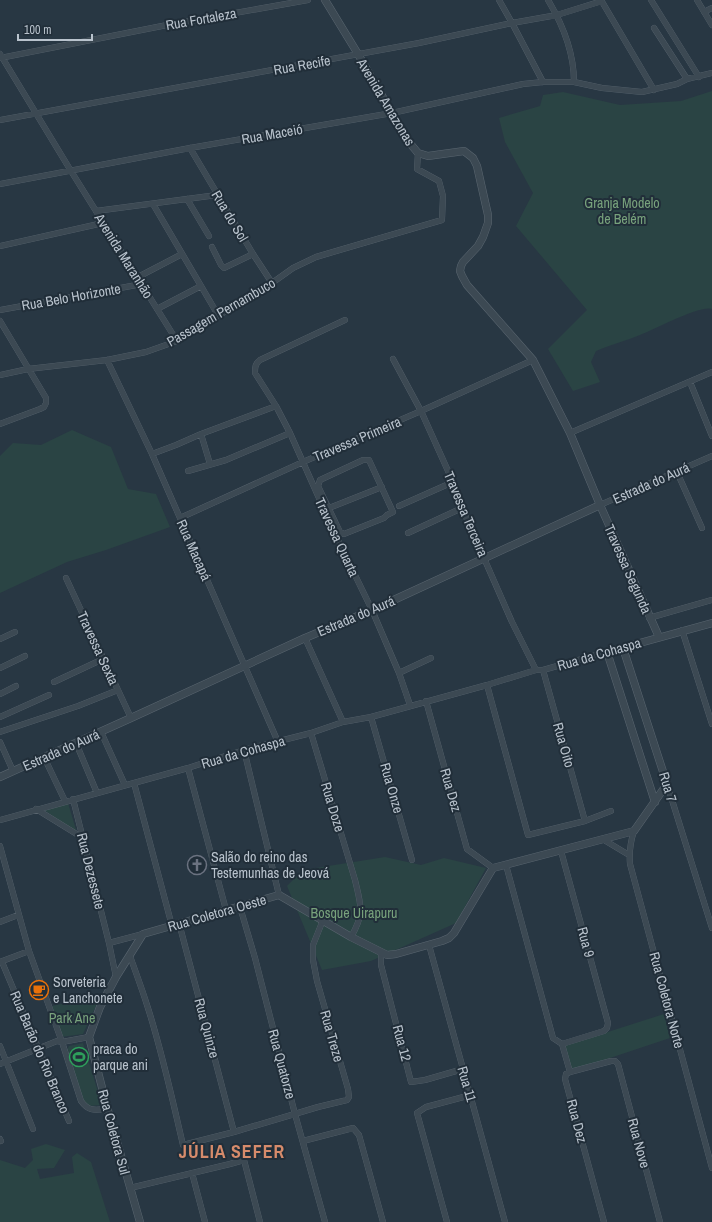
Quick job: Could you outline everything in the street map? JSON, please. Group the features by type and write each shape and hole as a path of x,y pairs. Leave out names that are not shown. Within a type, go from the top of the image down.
{"street":[{"name":"Rua Fortaleza","path":"1,56 308,0"},
{"name":"Avenida Amazonas","path":"325,0 408,141 418,153 428,156 464,151 473,158 477,166 487,204 488,223 486,233 478,246 463,262 460,271 467,285 533,360"},
{"path":"499,0 543,82"},
{"path":"548,0 557,15 572,56 574,82"},
{"name":"Rua Recife","path":"0,120 419,43 557,15 602,0"},
{"path":"602,0 654,90"},
{"path":"651,0 699,76"},
{"path":"697,0 712,25"},
{"path":"704,12 712,8"},
{"path":"654,28 687,79"},
{"name":"Avenida Maranhão","path":"1,56 177,341"},
{"name":"Rua Maceió","path":"0,184 190,148 392,113 523,84 543,82 574,82 602,88 642,92 677,84 687,79 712,73"},
{"name":"Rua do Sol","path":"190,148 217,195 272,283"},
{"name":"Passagem Pernambuco","path":"0,375 28,369 107,360 146,352 177,341 272,283 293,268 316,256 442,220 443,196 439,181 417,168 418,153"},
{"path":"96,211 217,195"},
{"path":"188,199 209,236"},
{"path":"153,204 218,315"},
{"path":"0,246 103,223"},
{"path":"212,247 224,268 253,254"},
{"name":"Rua Belo Horizonte","path":"138,277 182,254"},
{"name":"Rua Belo Horizonte","path":"0,310 142,284"},
{"path":"157,309 201,286"},
{"name":"Travessa Quarta","path":"345,320 260,360 256,363 255,374 276,406 338,533 399,673 410,705"},
{"path":"0,321 46,398 44,407 0,424"},
{"name":"Travessa Terceira","path":"393,359 421,411 453,482 462,508 512,622 536,670"},
{"name":"Rua Macapá","path":"107,360 152,454 278,742"},
{"name":"Travessa Primeira","path":"180,518 533,360"},
{"name":"Travessa Segunda","path":"533,360 570,433 649,618 659,638"},
{"path":"570,433 712,372"},
{"path":"690,382 712,436"},
{"path":"152,454 276,406"},
{"path":"188,470 227,459 290,433"},
{"path":"201,434 210,464"},
{"name":"Estrada do Aurá","path":"0,777 305,638 372,610 600,505 712,456"},
{"path":"363,460 369,460 393,512 384,518 347,534 338,533 329,508 318,486 320,480 363,460"},
{"path":"677,472 702,528"},
{"path":"399,506 453,482"},
{"path":"329,508 382,487"},
{"path":"408,533 462,508"},
{"name":"Travessa Sexta","path":"66,578 131,718"},
{"path":"649,618 712,600"},
{"name":"Rua da Cohaspa","path":"0,820 188,768 244,750 311,733 343,722 371,717 536,670 543,670 659,638 682,630 712,623"},
{"path":"682,630 712,724"},
{"path":"0,639 15,632"},
{"path":"305,638 343,722"},
{"name":"Rua 7","path":"623,648 712,928"},
{"path":"607,652 655,802"},
{"path":"0,668 24,656"},
{"path":"399,673 431,658"},
{"path":"54,682 103,659"},
{"name":"Rua Oito","path":"543,670 585,821"},
{"path":"487,685 528,835 585,821 611,811"},
{"path":"0,694 16,686"},
{"path":"0,732 78,706 118,690"},
{"path":"0,717 49,695"},
{"name":"Rua Dez","path":"426,701 468,849 493,868"},
{"name":"Rua Onze","path":"371,717 412,860"},
{"path":"101,732 125,785"},
{"name":"Rua Doze","path":"311,733 355,880 360,904 361,914 358,926 351,937"},
{"path":"0,742 13,771"},
{"path":"76,743 97,792"},
{"path":"244,750 279,895"},
{"path":"44,757 65,801"},
{"path":"188,768 226,910"},
{"path":"134,783 172,926"},
{"path":"493,868 634,831 667,784"},
{"name":"Rua Dezessete","path":"73,799 116,977"},
{"path":"36,809 83,838"},
{"name":"Rua Coletora Norte","path":"634,831 629,855 632,872 712,1167"},
{"path":"604,840 629,855"},
{"path":"0,846 29,951 62,1042 81,1101 85,1106 92,1110 107,1109"},
{"name":"Rua 9","path":"561,851 608,1023 607,1028 604,1031 562,1044"},
{"path":"506,865 554,1038 562,1044 570,1072"},
{"name":"Rua Coletora Oeste","path":"109,943 279,895 351,937 387,955 396,954 449,938 454,933 476,894 493,868"},
{"name":"Rua Quatorze","path":"240,906 325,1222"},
{"path":"0,922 18,915"},
{"name":"Rua Treze","path":"295,1114 347,1100 348,1097 348,1089 317,981 313,960 313,945 323,920"},
{"name":"Rua Quinze","path":"179,923 234,1132"},
{"path":"3,1063 57,1041 62,1042 90,1037 100,1007 116,977 143,934"},
{"name":"Rua 11","path":"429,945 505,1222"},
{"path":"1,962 29,951"},
{"name":"Rua 12","path":"381,952 381,965 411,1082 425,1080 463,1069"},
{"path":"130,956 147,1004 166,1072 183,1145 295,1114"},
{"name":"Rua Barão do Rio Branco","path":"1,962 69,1121"},
{"name":"Rua Coletora Sul","path":"90,1037 107,1109 140,1222"},
{"path":"0,1046 3,1063 33,1129"},
{"name":"Rua Nove","path":"570,1072 611,1060 618,1064 660,1222"},
{"name":"Rua Dez","path":"570,1072 566,1074 565,1079 604,1222"},
{"path":"447,1222 417,1113 426,1107 471,1095"},
{"path":"303,1141 353,1128 357,1131 383,1222"},
{"path":"130,1188 244,1160 260,1222"},
{"path":"192,1173 205,1222"}],"green space":[{"name":"Granja Modelo de Belém","path":"712,91 712,309 687,314 640,335 596,351 591,362 600,382 573,391 548,349 587,310 516,226 533,193 505,142 499,118 540,106 543,95 563,92 620,105 681,101"},
{"path":"72,430 111,447 128,489 156,494 170,527 67,562 0,593 0,456 13,443 41,445"},
{"path":"68,803 77,833 44,810"},
{"name":"Bosque Uirapuru","path":"385,857 421,865 444,858 486,868 456,923 371,961 322,970 287,886 303,870"},
{"name":"Park Ane","path":"101,995 83,1034 61,1037 52,1006"},
{"path":"664,1014 670,1038 571,1071 564,1046"},
{"path":"83,1043 102,1105 88,1106 84,1101 67,1050 69,1046"},
{"path":"46,1144 65,1150 54,1168 37,1169 40,1179 74,1173 72,1157 77,1153 91,1162 110,1222 0,1222 0,1160 25,1168 33,1160 31,1149"}],"place":[{"name":"Salão do reino das Testemunhas de Jeová","path":"197,865"},
{"name":"Sorveteria e Lanchonete","path":"39,990"},
{"name":"praca do parque ani","path":"79,1057"}],"district":[{"name":"JÚLIA SEFER","path":"232,1152"}]}
